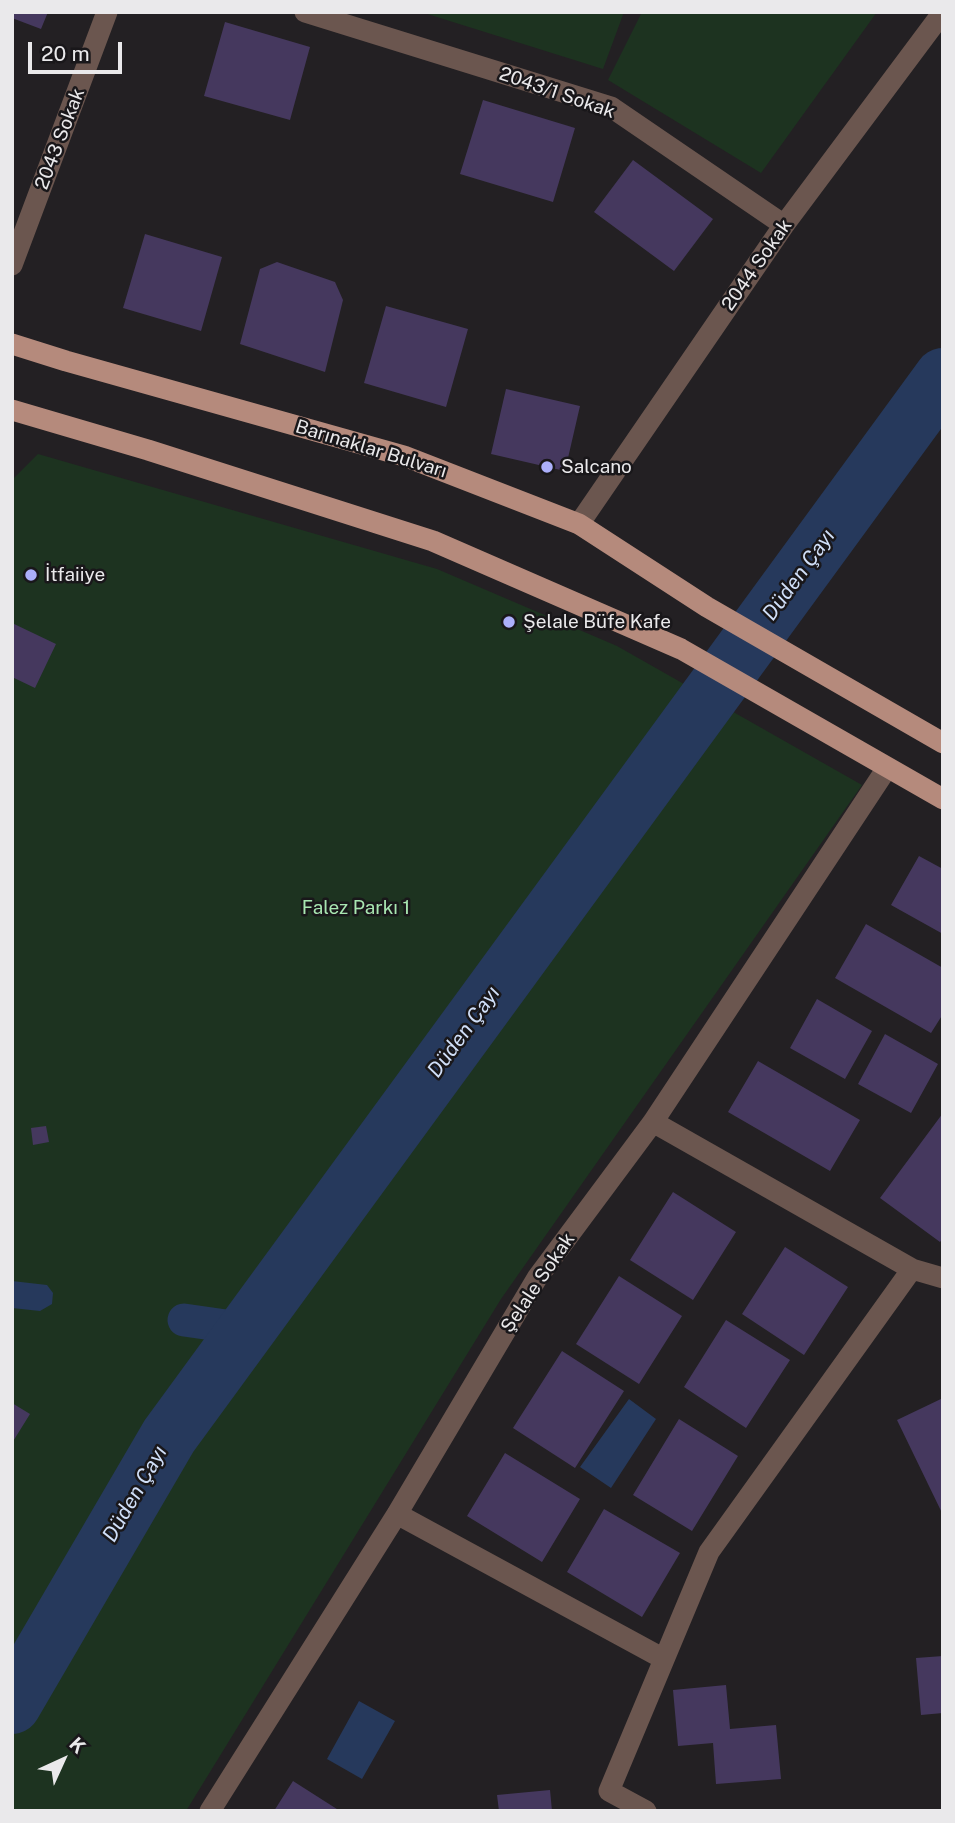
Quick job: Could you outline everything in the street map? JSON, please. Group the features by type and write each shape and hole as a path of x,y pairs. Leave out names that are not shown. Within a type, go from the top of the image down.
{"main road":[{"name":"Barınaklar Bulvarı","path":"12,344 66,362 404,456 579,524 707,607 943,743"},
{"path":"12,410 148,450 433,541 681,649 943,799"}],"street":[{"name":"2043 Sokak","path":"12,265 107,12"},
{"name":"2043/1 Sokak","path":"305,12 611,107 784,225"},
{"name":"2044 Sokak","path":"579,524 784,225 943,12"},
{"name":"Şelale Sokak","path":"210,1811 397,1514 537,1278 653,1122 887,768"},
{"path":"653,1122 912,1269 943,1278"},
{"path":"646,1811 609,1791 709,1552 912,1269"},
{"path":"397,1514 664,1659"}],"green space":[{"path":"421,12 624,12 603,69"},
{"path":"642,12 877,12 761,173 608,80"},
{"name":"Falez Parkı 1","path":"38,454 437,569 617,646 862,785 501,1299 186,1811 12,1811 12,480"}],"water":[{"path":"12,1281 47,1285 53,1293 52,1304 40,1311 12,1308"},
{"path":"629,1399 656,1419 611,1488 580,1467"},
{"path":"359,1701 395,1721 362,1779 327,1759"}],"building":[{"path":"12,12 48,12 41,29 12,18"},
{"path":"225,22 310,47 290,120 204,96"},
{"path":"483,100 575,128 553,202 460,174"},
{"path":"633,160 713,219 674,271 594,212"},
{"path":"145,234 222,257 201,331 123,308"},
{"path":"277,262 335,282 343,300 325,372 240,344 260,269"},
{"path":"386,306 468,329 446,407 364,383"},
{"path":"506,389 580,406 565,471 491,454"},
{"path":"12,623 56,644 35,688 12,677"},
{"path":"919,856 943,869 943,934 891,905"},
{"path":"866,924 943,968 943,1014 931,1033 835,978"},
{"path":"817,999 872,1031 845,1079 790,1048"},
{"path":"885,1034 938,1064 911,1113 858,1084"},
{"path":"758,1061 860,1120 830,1171 728,1112"},
{"path":"943,1113 943,1238 940,1242 880,1198"},
{"path":"46,1126 49,1142 33,1145 31,1128"},
{"path":"673,1192 736,1232 693,1300 630,1260"},
{"path":"785,1247 848,1287 804,1355 742,1314"},
{"path":"619,1276 682,1316 639,1384 576,1344"},
{"path":"726,1320 790,1360 746,1428 684,1387"},
{"path":"562,1351 624,1391 575,1468 513,1428"},
{"path":"943,1398 943,1515 897,1420"},
{"path":"12,1403 30,1414 12,1443"},
{"path":"679,1419 738,1456 692,1531 633,1495"},
{"path":"505,1453 580,1499 542,1562 467,1516"},
{"path":"604,1509 680,1553 642,1617 567,1572"},
{"path":"943,1656 943,1713 921,1715 916,1658"},
{"path":"726,1685 730,1729 776,1725 781,1779 716,1784 713,1743 678,1746 673,1690"},
{"path":"293,1781 340,1811 274,1811"},
{"path":"550,1790 552,1811 499,1811 497,1795"}],"waterway":[{"name":"Düden Çayı","path":"12,1705 169,1436 943,377"},
{"path":"184,1320 247,1329"}],"place":[{"name":"Salcano","path":"547,467"},
{"name":"İtfaiiye","path":"31,575"},
{"name":"Şelale Büfe Kafe","path":"509,622"}]}
